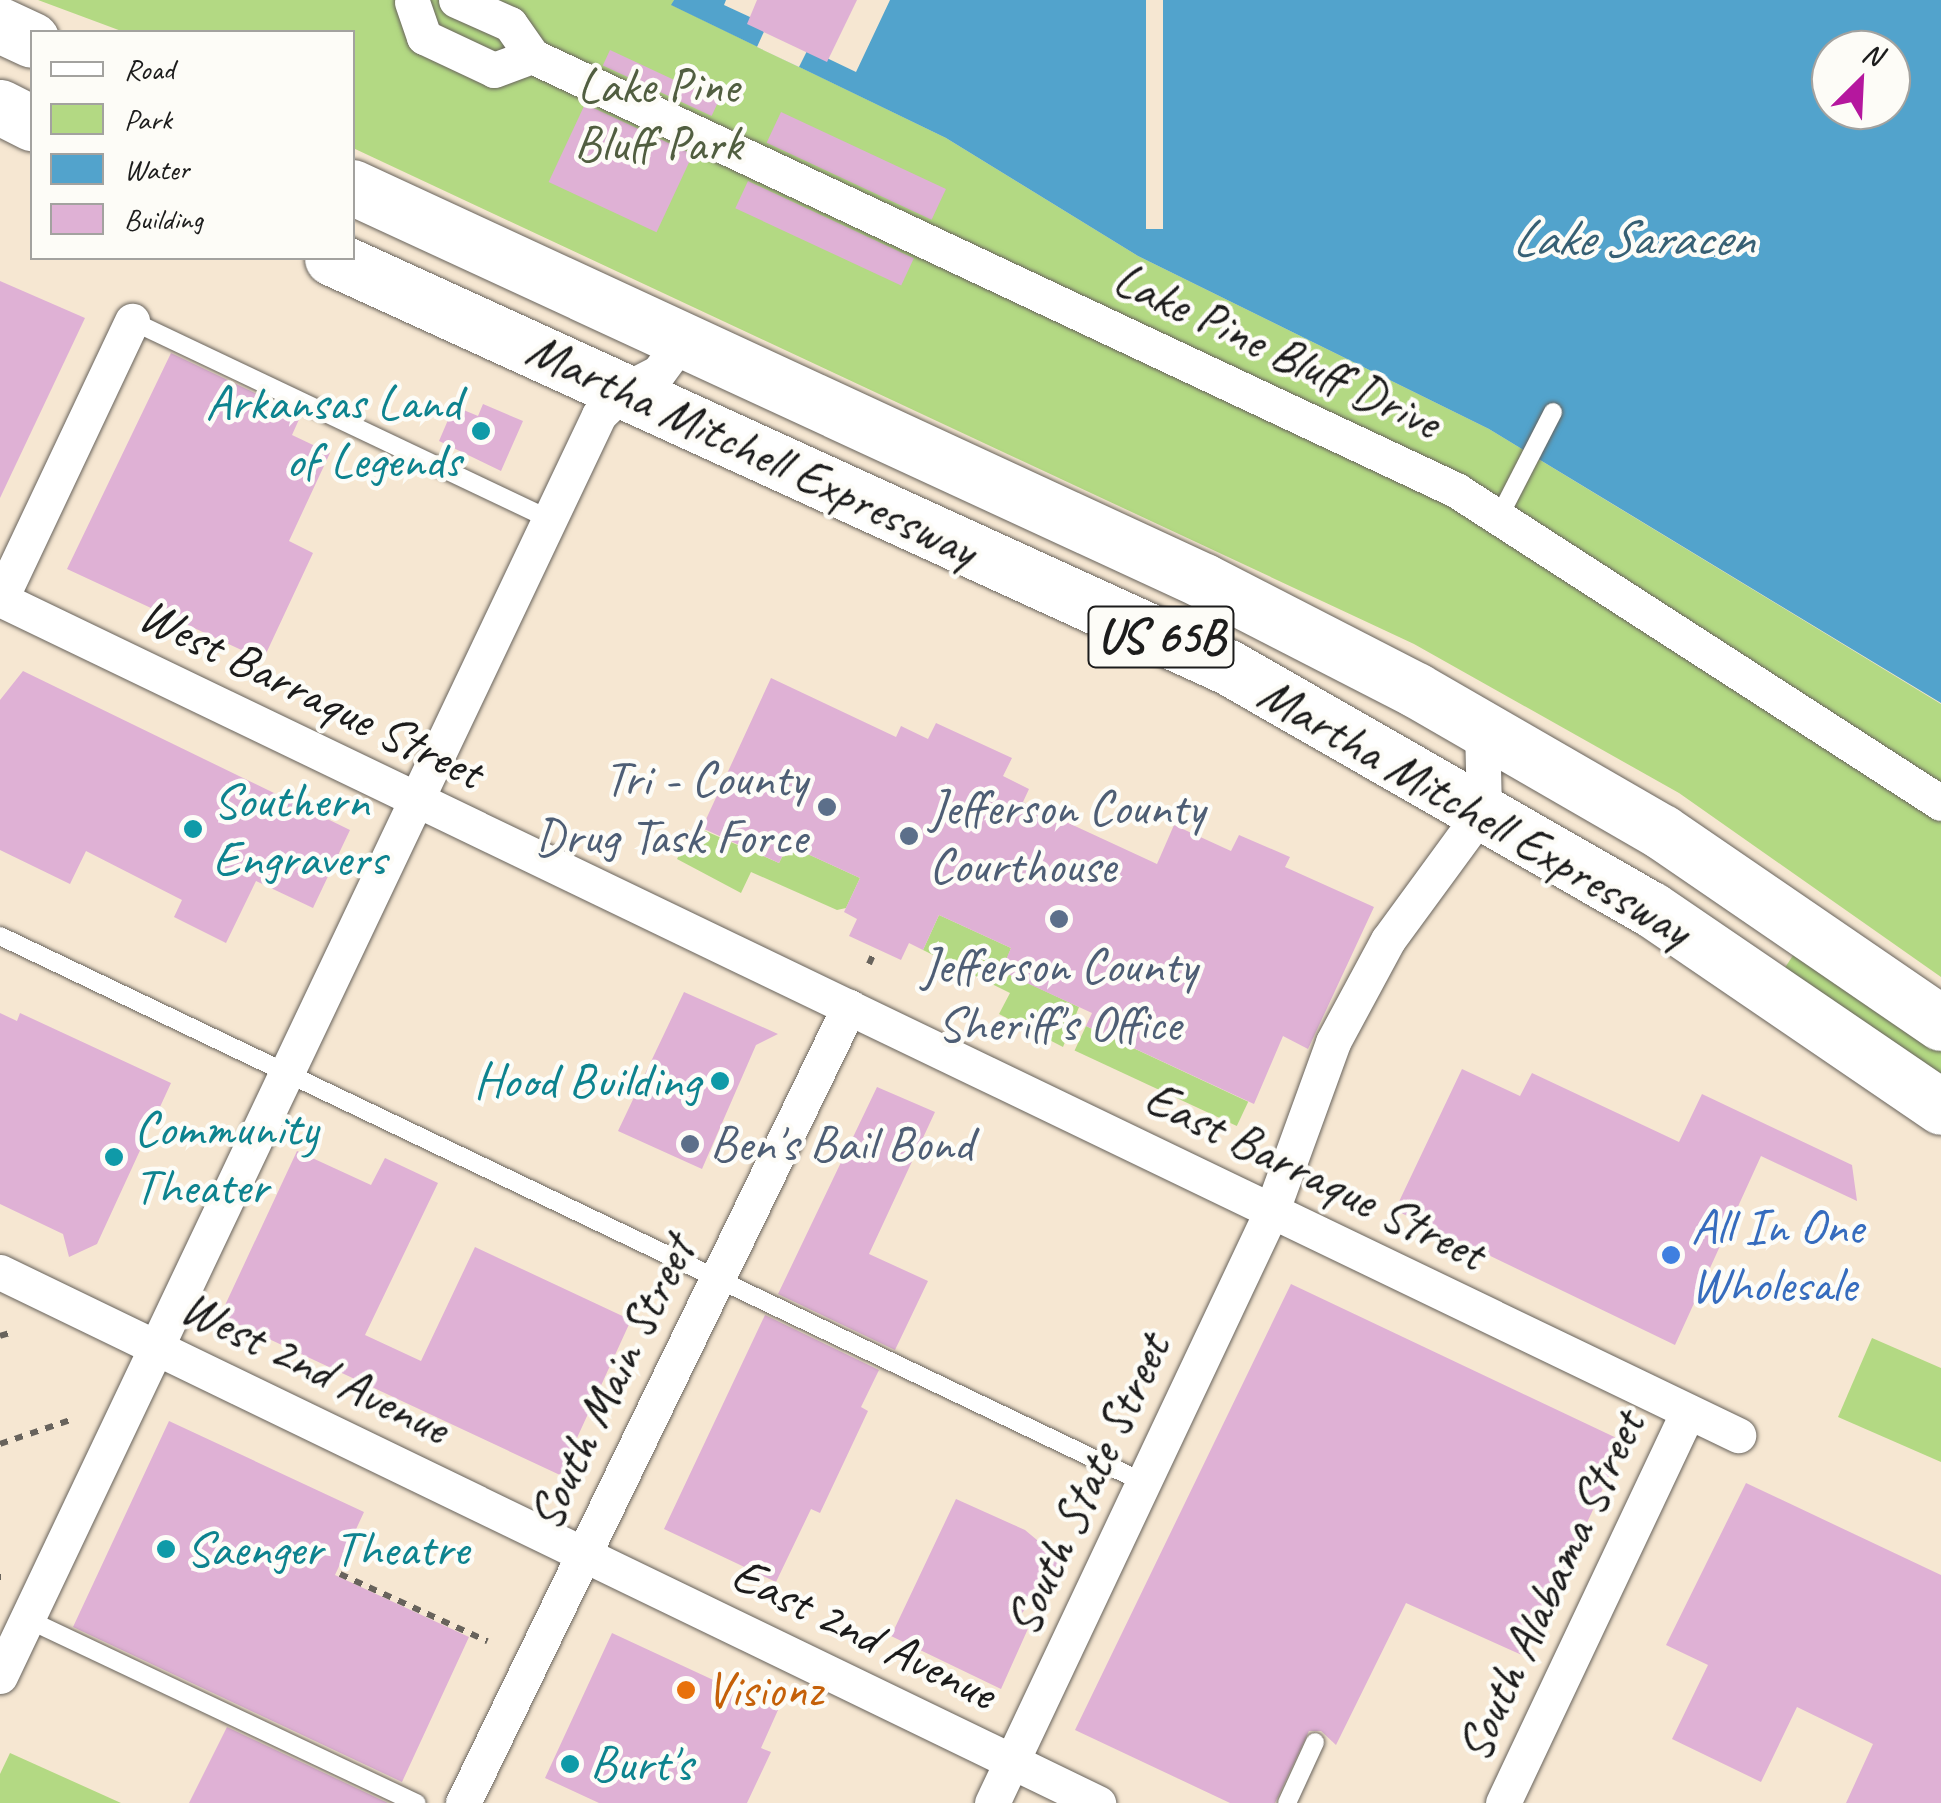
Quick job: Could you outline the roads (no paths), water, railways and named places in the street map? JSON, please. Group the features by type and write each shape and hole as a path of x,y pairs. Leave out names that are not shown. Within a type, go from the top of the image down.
{"highway":[{"path":"0,25 30,39"},
{"path":"0,107 30,121"},
{"name":"Martha Mitchell Expressway","path":"355,188 1204,582 1482,725 1754,891 1941,1023"},
{"name":"Martha Mitchell Expressway","path":"336,260 1228,668 1484,809 1651,909 1941,1107"}],"street":[{"name":"Lake Pine Bluff Drive","path":"456,0 510,24 532,56 1456,490 1941,802"},
{"path":"419,1 424,37 494,70 532,56"},
{"path":"0,600 132,322"},
{"path":"0,1676 599,415 626,390 658,373 683,340"},
{"name":"West Barraque Street","path":"0,600 848,1007"},
{"path":"1482,725 1484,809"},
{"name":"South State Street","path":"992,1803 1272,1210 1305,1108 1366,977 1484,809"},
{"name":"East Barraque Street","path":"848,1007 1738,1434"},
{"name":"South Main Street","path":"463,1803 848,1007"},
{"name":"West 2nd Avenue","path":"0,1272 585,1554"},
{"name":"South Alabama Street","path":"1503,1803 1688,1412"},
{"name":"East 2nd Avenue","path":"585,1554 1098,1803"}],"lane":[{"path":"132,322 551,520"},
{"path":"1499,517 1552,412"},
{"path":"0,936 1145,1483"},
{"path":"27,1619 418,1803"},
{"path":"1287,1803 1316,1742"}],"water":[{"name":"Lake Saracen","path":"674,0 1941,0 1941,703 1489,429 1138,256 946,138 671,5"}],"place":[{"name":"Arkansas Land of Legends","path":"481,431"},
{"name":"Tri - County Drug Task Force","path":"827,807"},
{"name":"Southern Engravers","path":"193,829"},
{"name":"Jefferson County Courthouse","path":"909,836"},
{"name":"Jefferson County Sheriff's Office","path":"1059,919"},
{"name":"Hood Building","path":"720,1081"},
{"name":"Ben's Bail Bond","path":"690,1144"},
{"name":"Community Theater","path":"114,1157"},
{"name":"All In One Wholesale","path":"1671,1255"},
{"name":"Saenger Theatre","path":"166,1549"},
{"name":"Visionz","path":"686,1690"},
{"name":"Burt's","path":"570,1764"}],"park label":[{"name":"Lake Pine Bluff Park","path":"658,114"}]}
